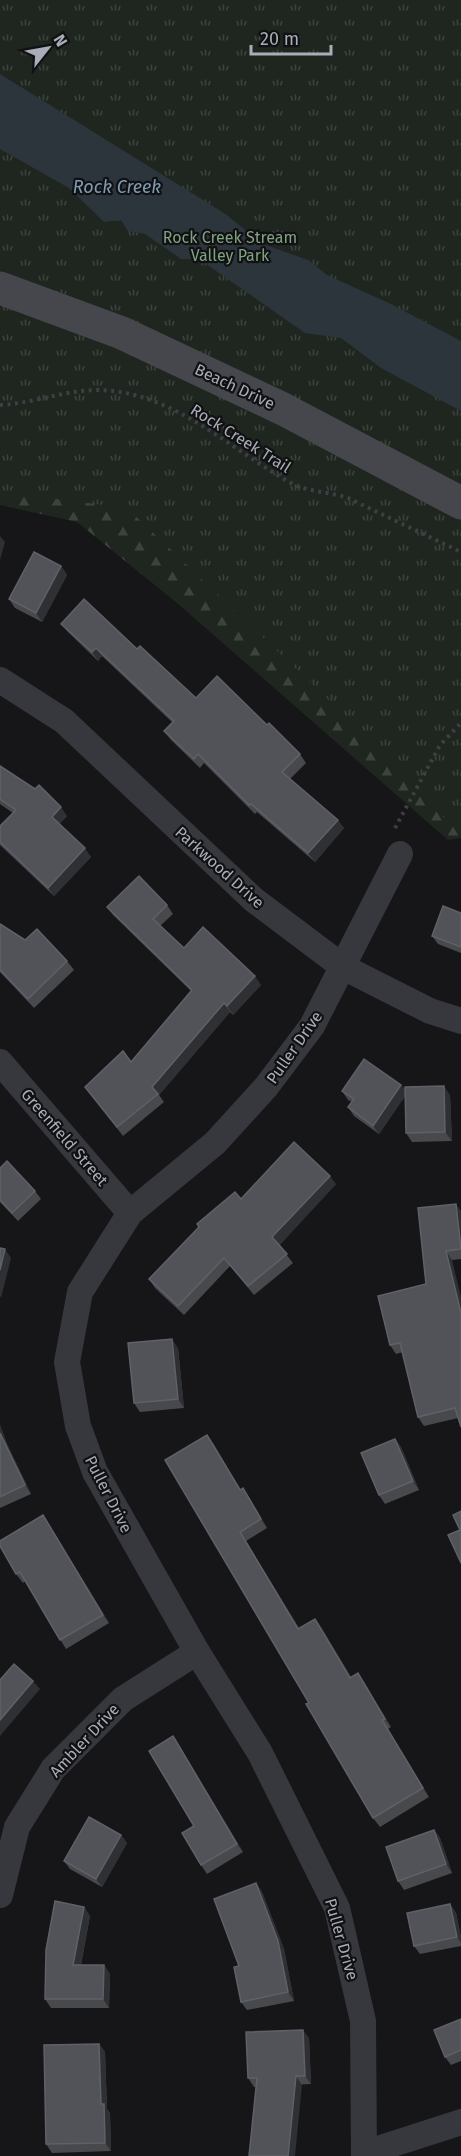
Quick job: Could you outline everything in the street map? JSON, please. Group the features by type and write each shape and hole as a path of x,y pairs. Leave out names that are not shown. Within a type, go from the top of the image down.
{"street":[{"name":"Beach Drive","path":"0,288 133,338 283,409 461,503"},
{"name":"Parkwood Drive","path":"0,680 64,721 254,900 343,967 430,1011 461,1021"},
{"name":"Puller Drive","path":"365,2154 363,2021 337,1908 260,1753 197,1652 94,1472 78,1426 67,1362 80,1292 130,1213 214,1143 266,1088 312,1026 343,967 396,845"},
{"name":"Greenfield Street","path":"0,1062 130,1213"},
{"name":"Ambler Drive","path":"0,1895 17,1827 53,1769 123,1699 197,1652"},
{"path":"365,2154 461,2122"}],"path":[{"name":"Rock Creek Trail","path":"0,405 21,404 78,390 111,390 151,399 235,446 292,484 348,498 461,552"},
{"path":"396,845 440,745 461,723"}],"green space":[{"name":"Rock Creek Stream Valley Park","path":"0,0 461,0 461,813 443,817 394,762 127,508 0,492"},
{"path":"0,310 461,646 461,838 448,840 177,603 77,522 0,505"}],"water":[{"name":"Rock Creek","path":"0,74 224,213 263,244 308,260 327,275 391,304 461,341 461,411 381,368 341,338 305,333 199,259 181,259 145,234 128,231 121,220 104,222 69,188 0,149"}],"building":[{"path":"34,552 61,566 36,613 9,599"},
{"path":"84,599 137,649 140,646 196,698 217,676 300,754 282,772 338,820 308,853 251,804 249,805 198,754 194,759 164,731 174,721 96,648 92,652 61,624"},
{"path":"0,766 35,789 39,785 61,807 52,817 85,848 48,888 0,842 0,826 16,810 0,799"},
{"path":"139,876 167,905 153,919 184,948 203,927 255,976 227,1006 224,1003 152,1087 158,1094 117,1127 85,1087 123,1051 131,1062 192,990 107,907"},
{"path":"443,906 461,913 461,947 432,936"},
{"path":"0,924 25,940 37,929 67,961 28,999 0,970"},
{"path":"364,1059 401,1085 373,1126 348,1107 354,1099 342,1091"},
{"path":"444,1086 445,1132 406,1133 405,1087"},
{"path":"294,1142 330,1176 272,1237 287,1254 248,1286 224,1258 178,1306 149,1279 199,1227 197,1224 235,1192 241,1199"},
{"path":"7,1161 35,1191 12,1213 0,1200 0,1168"},
{"path":"456,1204 461,1249 446,1251 461,1313 461,1427 455,1408 418,1417 400,1343 390,1345 378,1296 426,1284 418,1208"},
{"path":"0,1248 5,1249 0,1270"},
{"path":"172,1339 178,1399 134,1403 128,1343"},
{"path":"0,1433 25,1485 0,1497"},
{"path":"207,1435 240,1490 243,1488 261,1519 240,1532 298,1629 315,1619 350,1678 358,1673 385,1719 382,1720 423,1788 373,1818 306,1704 309,1703 165,1460"},
{"path":"395,1439 413,1481 379,1495 361,1453"},
{"path":"461,1511 461,1563 448,1535 460,1530 453,1515"},
{"path":"43,1515 103,1615 60,1640 20,1572 16,1574 0,1546 0,1541"},
{"path":"14,1664 33,1681 0,1720 0,1680"},
{"path":"173,1736 237,1844 201,1865 182,1833 194,1826 149,1751"},
{"path":"89,1817 121,1835 96,1879 64,1861"},
{"path":"434,1830 446,1864 398,1881 386,1847"},
{"path":"256,1883 278,1941 288,1992 241,2002 234,1967 239,1966 214,1899"},
{"path":"55,1901 84,1907 73,1965 104,1965 103,1999 45,1999 46,1950"},
{"path":"450,1904 457,1937 414,1946 407,1913"},
{"path":"461,2019 461,2050 445,2057 434,2030"},
{"path":"303,2030 305,2076 296,2076 288,2156 249,2156 257,2078 248,2078 246,2032"},
{"path":"99,2044 105,2143 46,2144 44,2045"}]}
